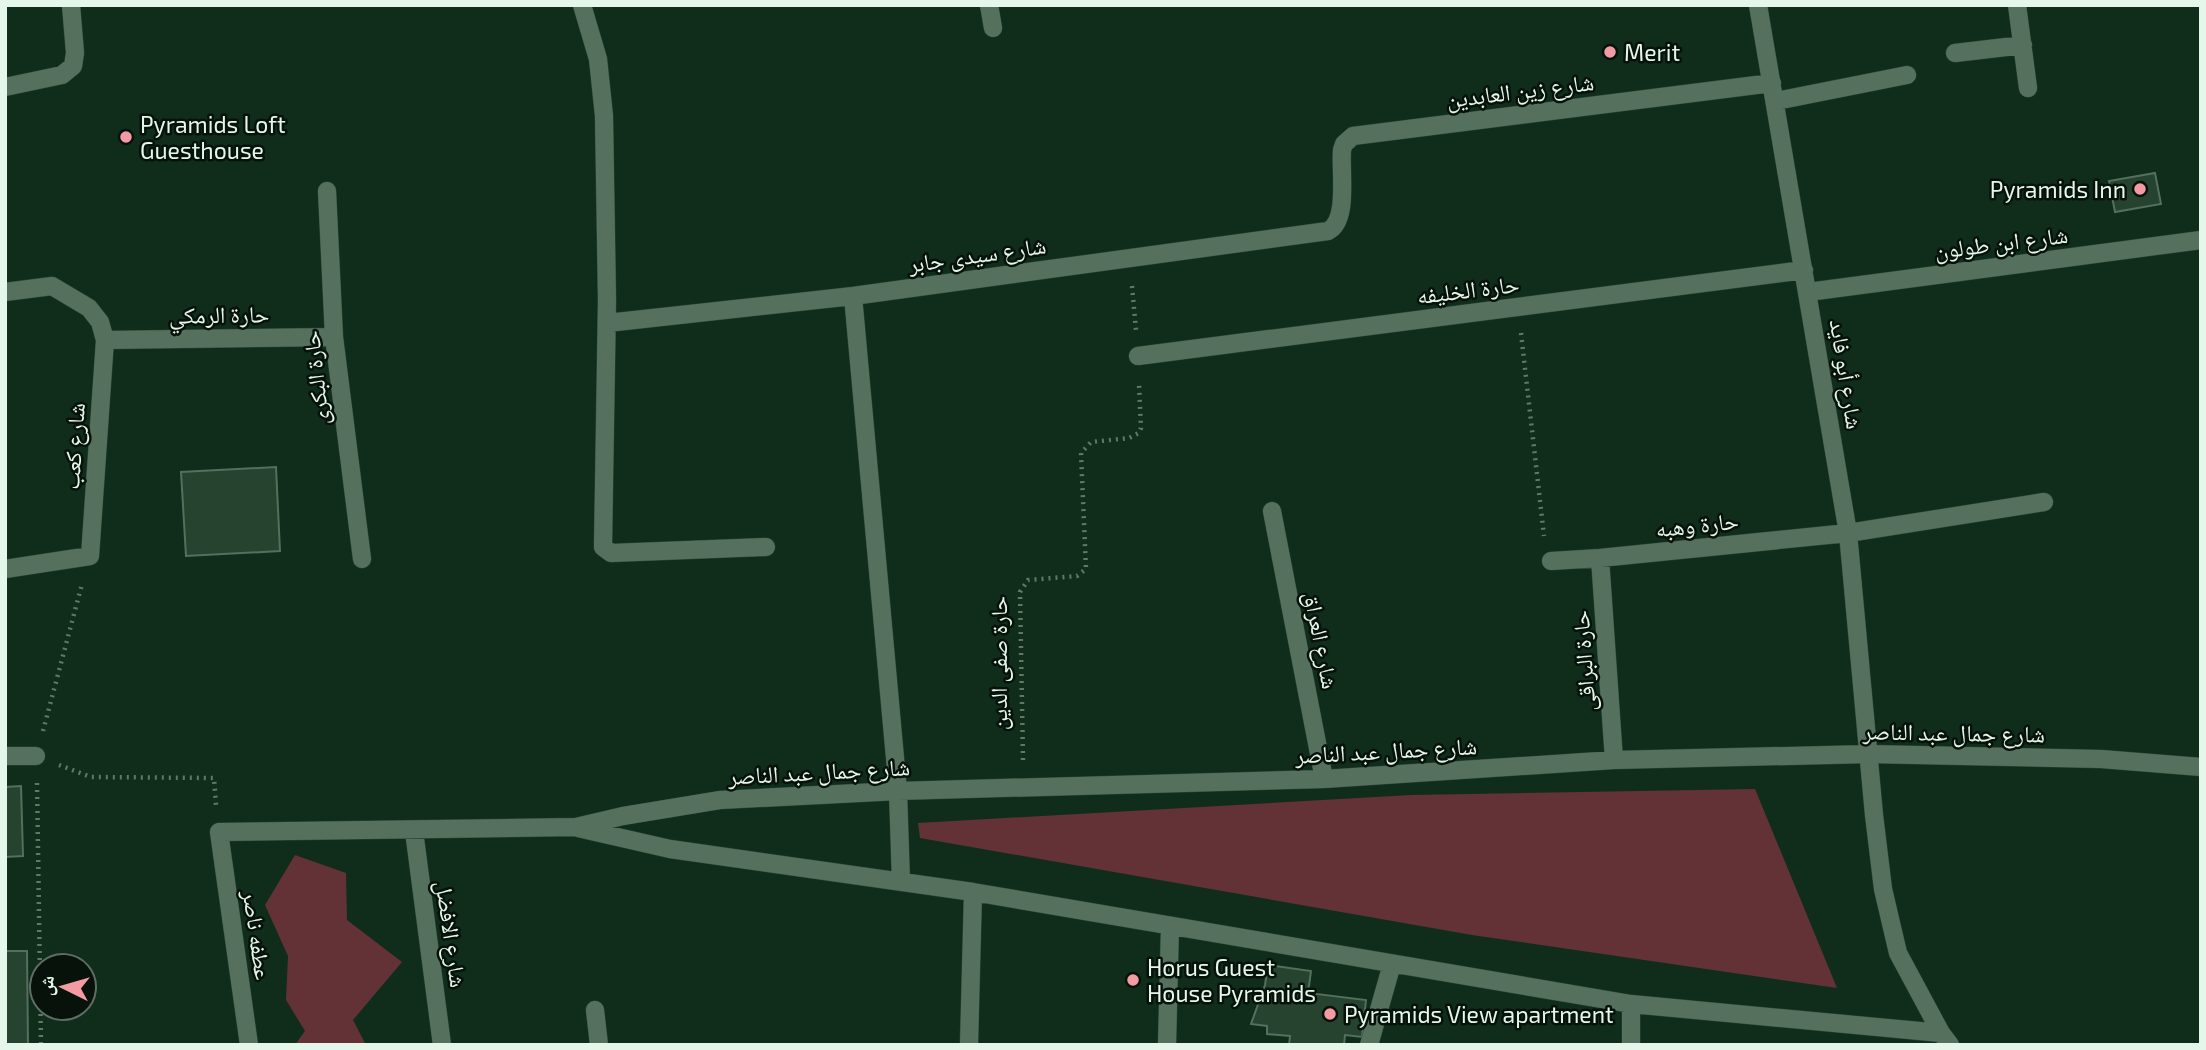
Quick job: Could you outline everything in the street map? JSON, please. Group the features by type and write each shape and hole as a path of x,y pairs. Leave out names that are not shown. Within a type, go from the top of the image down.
{"street":[{"path":"5,87 62,75 73,66 75,53 71,5"},
{"path":"582,5 598,59 602,89 607,323 603,547 611,553 766,547"},
{"path":"989,5 993,28"},
{"name":"شارع أبو فايد","path":"1758,5 1849,533 1883,889 1898,953 1945,1039"},
{"path":"2017,5 2028,88"},
{"path":"1955,53 2023,45"},
{"name":"شارع زين العابدين","path":"1341,211 1342,150 1353,136 1774,92 1907,75"},
{"name":"حارة البكرى","path":"327,191 334,337 362,559"},
{"name":"شارع سيدى جابر","path":"607,323 853,296 1328,230 1338,223 1341,211"},
{"name":"شارع ابن طولون","path":"1808,292 2201,240"},
{"name":"حارة الخليفه","path":"1138,356 1804,270"},
{"path":"5,292 52,286 89,308 100,322 105,340"},
{"path":"853,296 898,791 901,882"},
{"name":"حارة الرمكي","path":"105,340 334,337"},
{"name":"شارع كعب","path":"89,556 105,340"},
{"name":"حارة وهبه","path":"1551,561 1849,533 2045,502"},
{"name":"شارع العراق","path":"1272,511 1324,779"},
{"path":"5,569 89,556"},
{"name":"حارة البراقى","path":"1600,558 1614,760"},
{"name":"شارع جمال عبد الناصر","path":"219,832 576,827 623,816 720,800 898,791 1324,779 1614,760 1869,754 2101,759 2201,767"},
{"path":"5,756 36,756"},
{"name":"شارع جمال عبد الناصر","path":"576,827 670,849 973,892 1631,1004 1945,1039"},
{"name":"شارع الافضل","path":"414,831 442,1045"},
{"name":"عطفه ناصر","path":"219,832 249,1045"},
{"path":"969,1045 973,892"},
{"path":"1167,1045 1170,926"},
{"path":"1369,1045 1392,964"},
{"path":"1631,1004 1631,1045"},
{"path":"595,1010 599,1045"}],"path":[{"name":"حارة صفى الدين","path":"1024,789 1020,592 1028,580 1077,576 1086,569 1081,453 1091,442 1133,437 1141,428 1130,258"},
{"path":"1518,308 1546,555 1551,561"},
{"path":"41,1045 36,756 89,556"},
{"path":"36,756 91,777 215,778 219,832"}],"shaded area":[{"path":"1755,789 1837,988 1472,935 920,838 918,823 1411,795"},
{"path":"295,855 346,873 347,920 402,962 353,1020 366,1045 295,1045 305,1031 286,1000 288,956 265,905"}],"building":[{"path":"2155,173 2161,204 2115,212 2109,181"},
{"path":"276,467 280,551 186,556 181,472"},
{"path":"21,786 23,856 5,857 5,787"},
{"path":"5,951 27,951 28,1045 5,1045"},
{"path":"1268,965 1311,971 1308,993 1366,1000 1362,1037 1345,1035 1344,1045 1289,1045 1290,1036 1267,1034 1267,1026 1251,1024 1265,985"}],"place":[{"name":"Merit","path":"1610,52"},
{"name":"Pyramids Loft Guesthouse","path":"126,137"},
{"name":"Pyramids Inn","path":"2140,189"},
{"name":"Horus Guest House Pyramids","path":"1133,980"},
{"name":"Pyramids View apartment","path":"1330,1014"}]}
